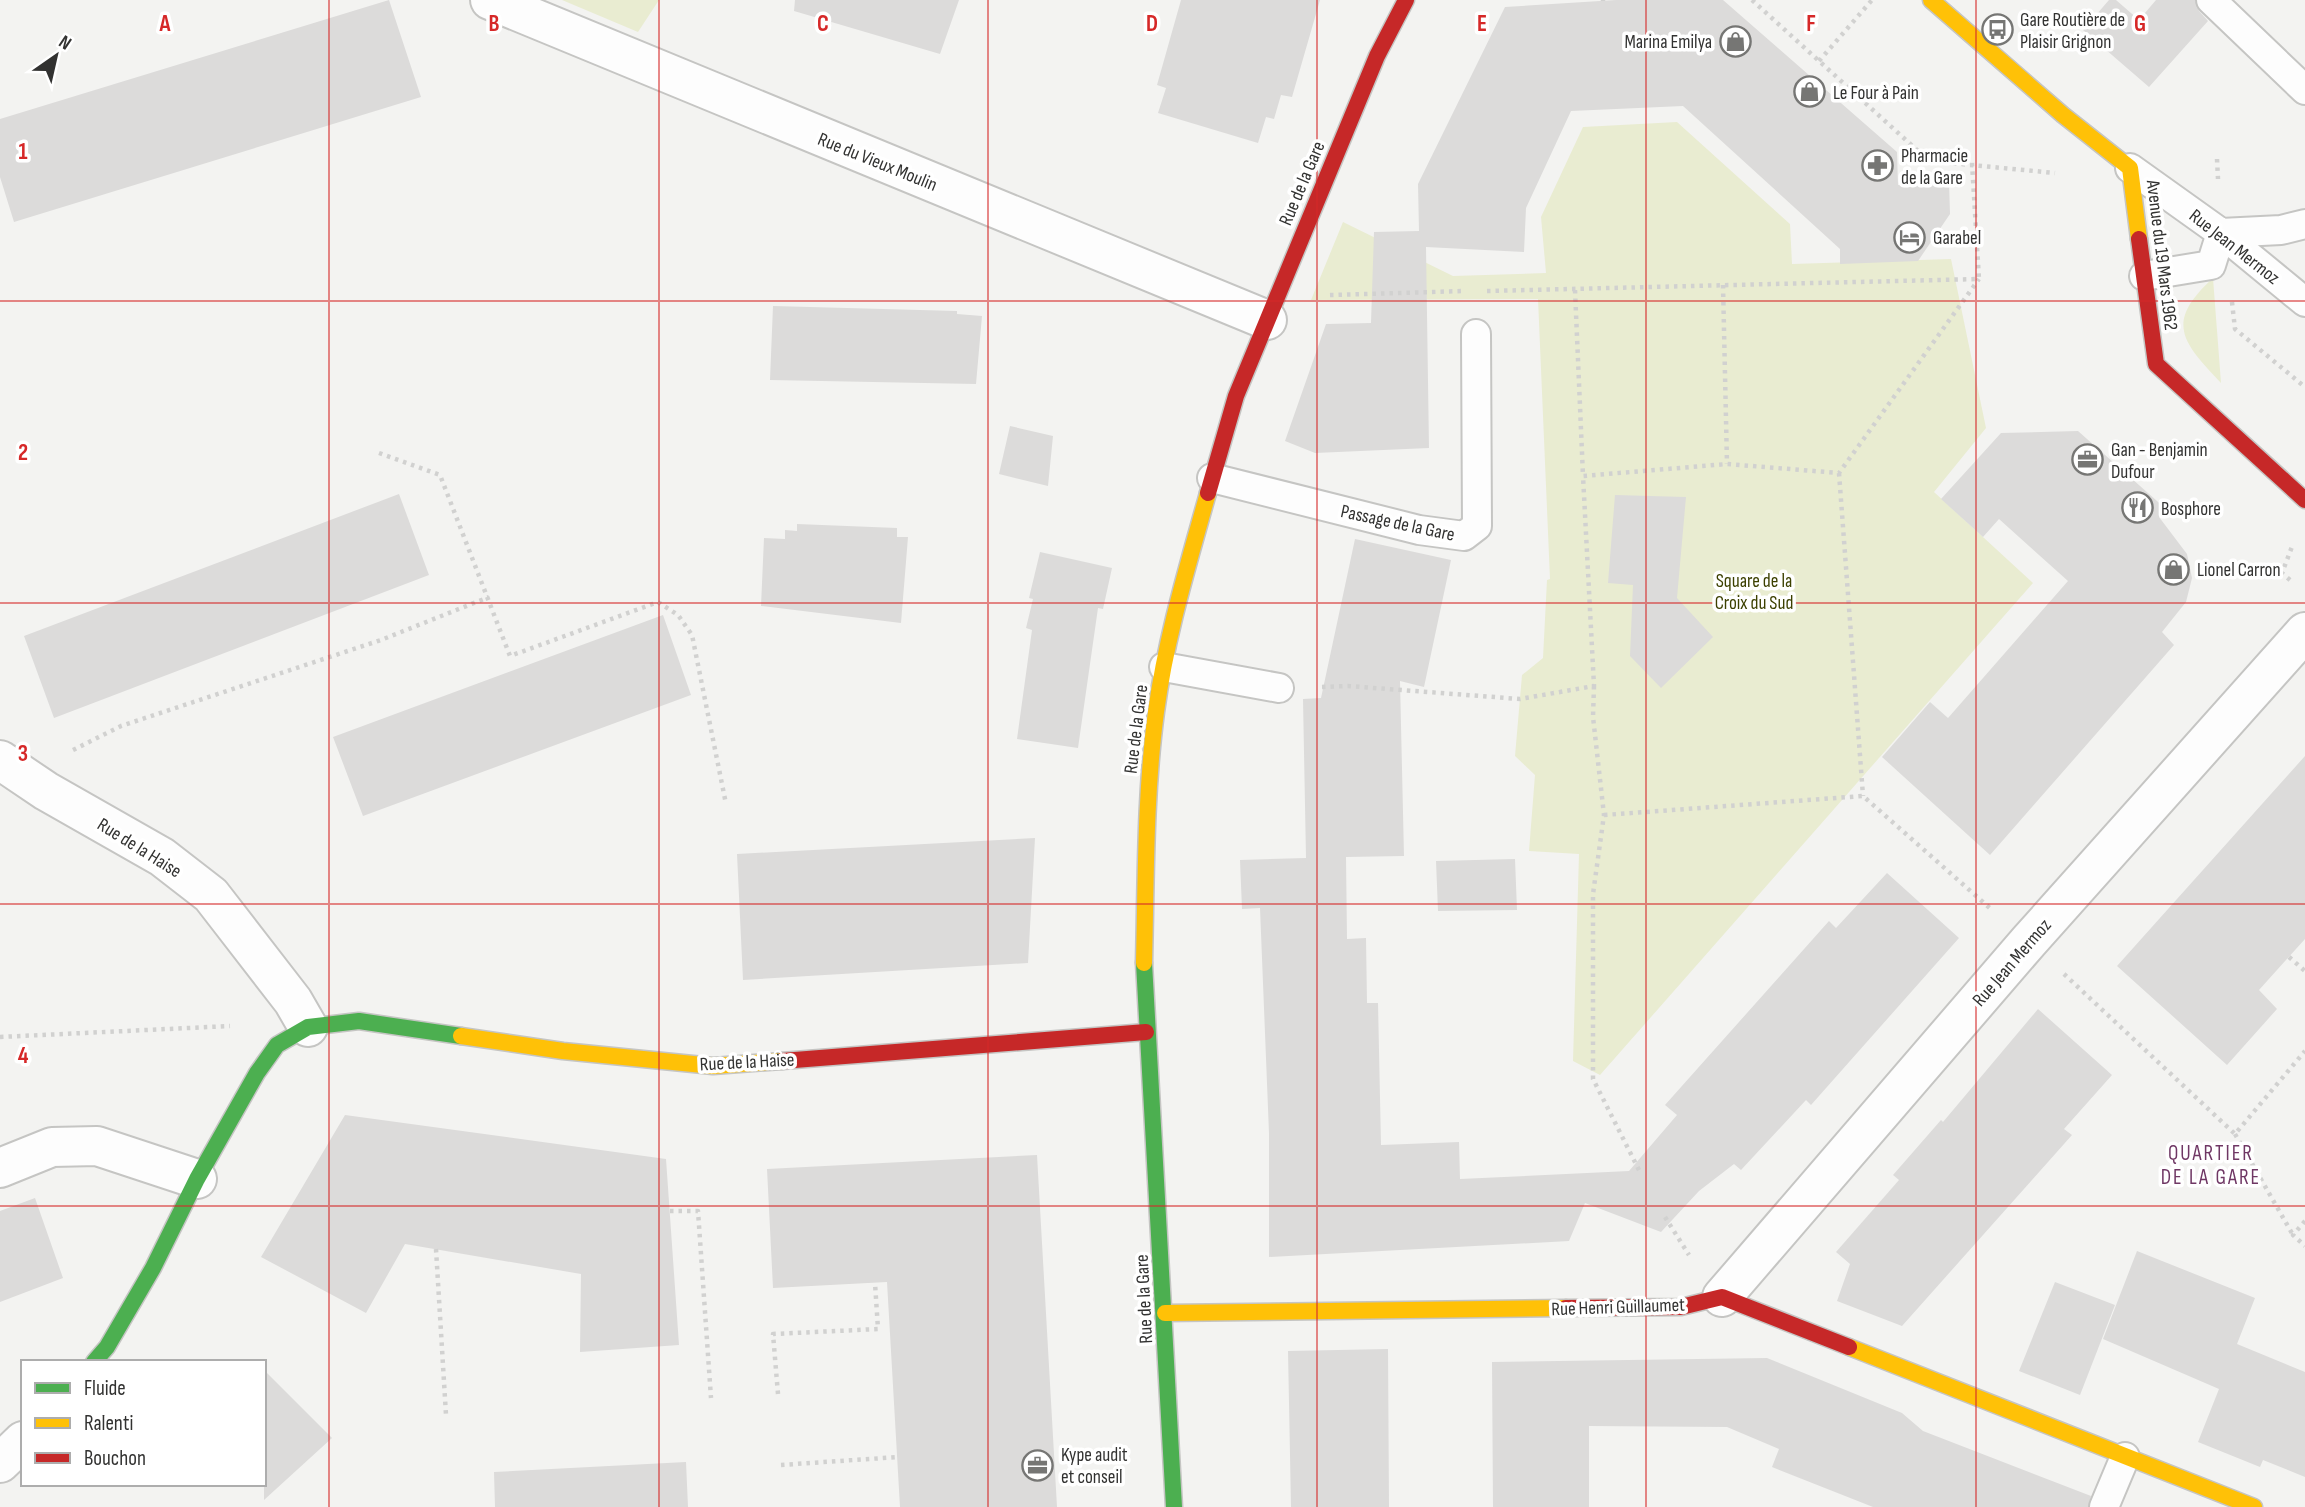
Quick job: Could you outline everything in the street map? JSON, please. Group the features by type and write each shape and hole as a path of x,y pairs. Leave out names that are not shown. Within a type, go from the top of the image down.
{"street":[{"name":"Rue du Vieux Moulin","path":"490,0 1267,320"},
{"name":"Rue de la Gare","path":"1174,1507 1165,1313 1144,992 1147,805 1164,667 1173,617 1236,396 1377,56 1406,0"},
{"name":"Avenue du 19 Mars 1962","path":"1931,0 2063,115 2130,168 2156,364 2305,500"},
{"name":"Rue Jean Mermoz","path":"1722,1297 2029,941 2305,632"},
{"name":"Rue de la Haise","path":"11,767 162,857 211,895 300,1014 563,1052 713,1066 1146,1032"},
{"name":"Rue de la Haise","path":"96,1360 107,1346 153,1268 197,1179 257,1073 300,1014"},
{"path":"0,1168 52,1147 97,1146 197,1179"},
{"name":"Rue Henri Guillaumet","path":"1165,1313 1681,1307 1722,1297"},
{"path":"1722,1297 2254,1507"},
{"path":"0,1463 21,1443"}],"lane":[{"path":"2211,0 2305,90"},
{"name":"Rue Jean Mermoz","path":"2130,168 2221,233 2305,302"},
{"path":"2144,276 2211,265 2221,233 2281,230 2305,225"},
{"name":"Passage de la Gare","path":"1212,478 1419,530 1464,536 1477,526 1476,334"},
{"path":"1164,667 1279,688"},
{"path":"2104,1507 2125,1457"}],"path":[{"path":"1752,0 1928,161 1972,163 2067,174"},
{"path":"1819,61 1872,0"},
{"path":"1863,796 1839,473 1979,279 1972,163"},
{"path":"1281,285 1324,295 1979,279"},
{"path":"1723,285 1727,464"},
{"path":"1575,290 1594,686 1593,717 1604,815 1593,894 1593,1079 1640,1172"},
{"path":"2231,295 2235,329 2305,387"},
{"path":"379,453 440,475 510,656 659,602 678,615 692,635 726,804"},
{"path":"1583,476 1727,464 1839,473"},
{"path":"2290,580 2282,573 2296,536"},
{"path":"11,767 121,726 381,640 489,597"},
{"path":"1279,688 1348,686 1520,699 1594,686"},
{"path":"2289,957 2305,971"},
{"path":"0,1037 229,1026 300,1014"},
{"path":"2235,1134 2293,1235 2305,1245"},
{"path":"670,1211 698,1211 711,1398"},
{"path":"2293,1235 2305,1221"},
{"path":"436,1249 446,1415"},
{"path":"778,1394 772,1334 877,1329 875,1283"},
{"path":"781,1465 898,1457"}],"green space":[{"path":"562,0 659,0 638,32"},
{"name":"Square de la Croix du Sud","path":"1677,122 1790,224 1792,264 1951,259 1986,428 1934,492 2033,583 1600,1075 1573,1061 1579,854 1529,851 1535,775 1515,756 1522,675 1543,658 1547,580 1550,579 1538,299 1311,300 1343,222 1453,276 1546,273 1541,217 1583,127"},
{"path":"2213,278 2221,383 2196,355 2184,331 2188,307"}],"building":[{"path":"389,0 421,97 14,222 0,177 0,119"},
{"path":"795,0 959,0 940,54 794,11"},
{"path":"1181,0 1320,0 1292,97 1281,95 1274,119 1266,117 1258,143 1158,113 1166,88 1157,85"},
{"path":"1616,0 1723,0 1897,152 1898,185 1949,182 1950,214 1918,261 1840,264 1840,249 1683,106 1571,111 1526,208 1524,252 1426,247 1429,448 1315,453 1285,441 1326,324 1371,323 1374,232 1419,231 1418,184 1505,7"},
{"path":"2109,0 2116,0 2139,20 2156,0 2195,0 2199,11 2208,21 2149,87 2083,30"},
{"path":"773,306 957,311 957,314 982,316 976,384 770,380"},
{"path":"1010,426 1053,436 1048,486 999,474"},
{"path":"2078,431 2166,509 2159,517 2187,554 2192,578 2186,602 2162,632 2174,645 1990,855 1882,757 1930,702 1948,718 2068,581 1999,519 1983,537 1941,499 2001,433"},
{"path":"399,494 429,575 54,718 24,636"},
{"path":"1615,495 1686,497 1677,598 1713,637 1661,688 1630,656 1633,585 1608,583"},
{"path":"797,524 897,528 897,537 908,537 901,623 761,606 764,538 785,539 785,530 797,531"},
{"path":"1355,539 1451,560 1424,687 1400,681 1404,856 1346,857 1347,939 1366,938 1367,1003 1378,1003 1381,1145 1459,1142 1460,1179 1629,1171 1677,1115 1665,1105 1829,921 1836,928 1887,873 1959,938 1811,1105 1806,1100 1741,1170 1734,1164 1699,1191 1661,1232 1585,1203 1569,1241 1269,1257 1269,1133 1260,908 1242,909 1240,860 1306,858 1303,699 1321,698"},
{"path":"1040,552 1112,568 1103,609 1098,608 1078,748 1017,739 1032,630 1026,628 1033,599 1029,598"},
{"path":"663,615 691,695 363,816 333,737"},
{"path":"2305,756 2305,939 2259,990 2277,1009 2227,1065 2117,966"},
{"path":"1035,838 1028,963 743,980 737,854"},
{"path":"1515,859 1517,910 1438,911 1436,861"},
{"path":"2038,1009 2112,1075 2064,1129 2072,1135 1902,1326 1837,1301 1850,1264 1836,1252 1899,1180 1893,1175 1941,1120 1943,1122"},
{"path":"345,1115 666,1159 679,1345 580,1352 581,1274 405,1244 366,1313 261,1257"},
{"path":"1037,1155 1057,1507 900,1507 887,1282 773,1288 767,1169"},
{"path":"35,1198 63,1278 0,1302 0,1211"},
{"path":"2137,1251 2255,1298 2237,1344 2305,1372 2305,1477 2263,1460 2260,1467 2198,1442 2219,1389 2103,1339"},
{"path":"2055,1282 2115,1305 2080,1395 2019,1371"},
{"path":"1388,1349 1389,1507 1291,1507 1288,1351"},
{"path":"1767,1358 1902,1413 1923,1431 2091,1496 2088,1507 1873,1507 1772,1467 1779,1449 1727,1427 1589,1426 1589,1507 1493,1507 1492,1362"},
{"path":"266,1372 332,1438 264,1500 266,1486"},
{"path":"686,1462 688,1507 495,1507 494,1472"}],"traffic: fast":[{"path":"1144,963 1174,1507"},
{"path":"96,1360 107,1347 153,1268 197,1179 257,1073 277,1045 308,1027 359,1021 461,1036"}],"traffic: slow":[{"path":"1931,0 2063,115 2130,168 2139,239"},
{"path":"1144,963 1148,806 1156,712 1185,574 1208,493"},
{"path":"461,1036 563,1051 713,1066 782,1061"},
{"path":"1165,1313 1566,1308"},
{"path":"1849,1347 2254,1507"}],"traffic: jam":[{"path":"1208,493 1236,396 1377,56 1406,0"},
{"path":"2139,239 2156,364 2305,500"},
{"path":"782,1061 1146,1032"},
{"path":"1566,1308 1681,1307 1722,1297 1849,1347"}],"place":[{"name":"Gare Routière de Plaisir Grignon","path":"1997,30"},
{"name":"Marina Emilya","path":"1735,41"},
{"name":"Le Four à Pain","path":"1810,92"},
{"name":"Pharmacie de la Gare","path":"1878,166"},
{"name":"Garabel","path":"1910,237"},
{"name":"Gan - Benjamin Dufour","path":"2088,460"},
{"name":"Bosphore","path":"2138,508"},
{"name":"Lionel Carron","path":"2174,569"},
{"name":"Kype audit et conseil","path":"1038,1465"}],"district":[{"name":"QUARTIER DE LA GARE","path":"2211,1165"}]}
